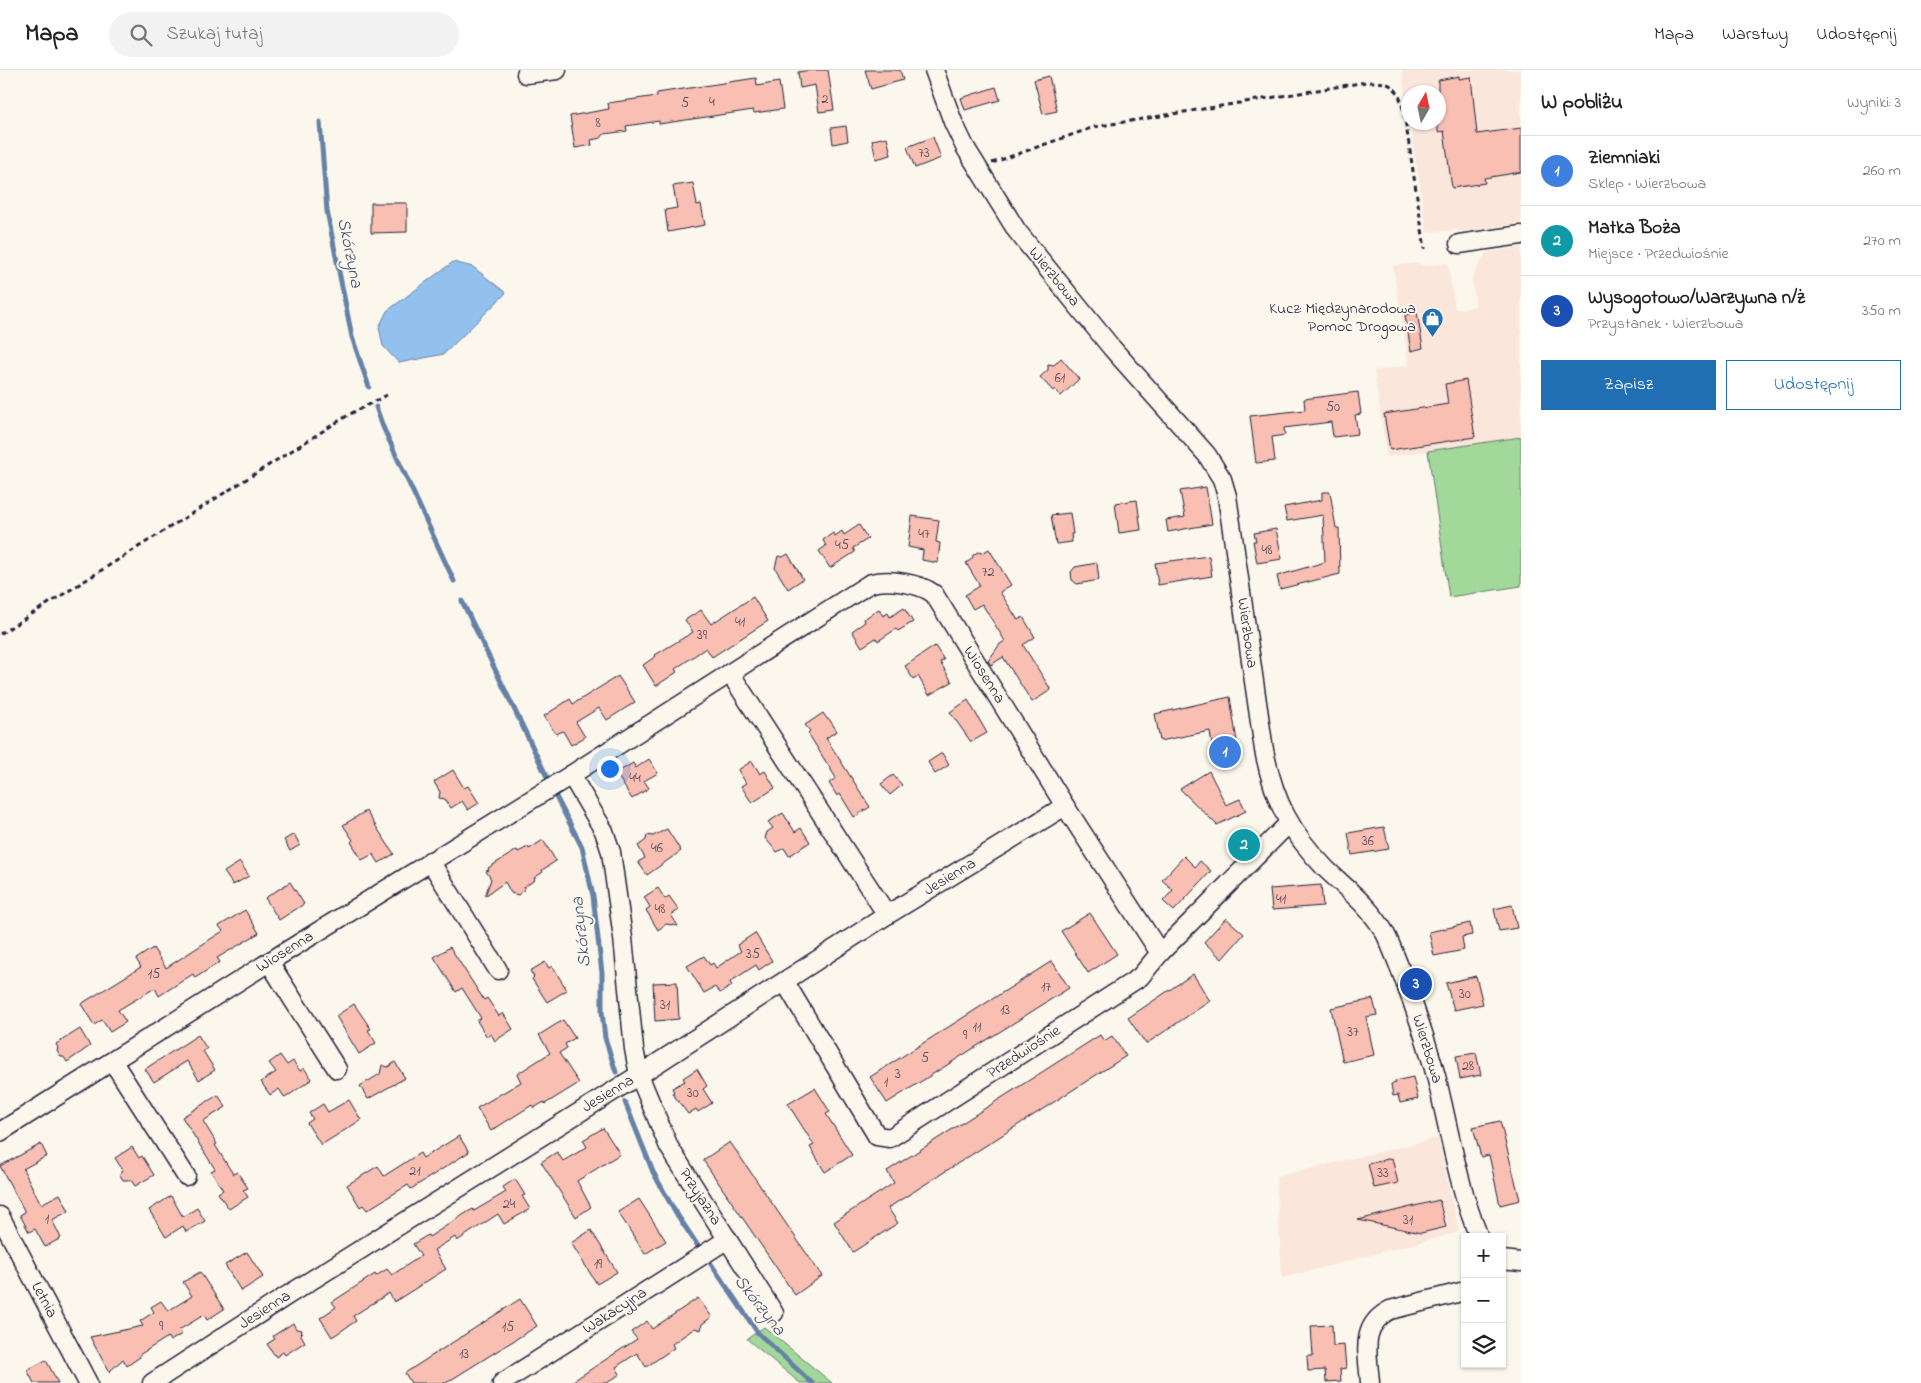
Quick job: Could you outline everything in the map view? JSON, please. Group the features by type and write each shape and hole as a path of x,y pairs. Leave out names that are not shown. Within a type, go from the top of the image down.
{"street":[{"path":"526,74 557,70"},
{"name":"Wierzbowa","path":"934,70 953,122 965,147 1017,231 1111,347 1207,455 1222,479 1227,496 1269,777 1288,823 1325,867 1365,908 1385,933 1427,1041 1466,1199 1478,1233"},
{"path":"1458,244 1521,235"},
{"name":"Wiosenna","path":"0,1132 879,580 925,587 934,594 1065,806 1160,953"},
{"path":"730,673 887,915"},
{"path":"571,775 604,831 611,852 623,938 634,1048 639,1075"},
{"name":"Jesienna","path":"152,1383 321,1274 639,1075 887,915 1065,806"},
{"name":"Przedwiośnie","path":"785,982 877,1136 890,1138 1140,977 1160,953 1288,823"},
{"path":"430,862 498,970"},
{"path":"269,962 337,1069"},
{"path":"113,1062 186,1176"},
{"name":"Przyjazna","path":"639,1075 669,1147 774,1313"},
{"name":"Letnia","path":"0,1216 88,1383"},
{"name":"Wakacyjna","path":"502,1383 728,1239"},
{"path":"1506,1260 1521,1262"},
{"path":"1370,1383 1367,1342 1369,1331 1380,1315 1390,1310 1461,1292"}],"path":[{"path":"988,164 1094,127 1356,84 1382,82 1392,85 1400,94 1425,249"},
{"path":"0,634 350,414 387,395"}],"shaded area":[{"path":"1402,70 1521,70 1521,223 1462,232 1456,230 1427,232 1411,130 1446,130 1446,85 1404,85"},
{"path":"1521,247 1521,437 1387,457 1374,371 1409,365 1393,266 1417,263 1424,266 1448,263 1455,309 1468,308 1476,306 1472,278 1486,253"},
{"path":"1438,1138 1459,1232 1282,1278 1276,1177"}],"green space":[{"path":"1521,437 1521,586 1449,597 1428,451"},
{"path":"764,1327 832,1383 800,1383 747,1339"}],"water":[{"path":"453,262 473,267 506,293 444,354 399,363 383,346 379,327 387,311"}],"building":[{"path":"828,70 834,110 819,112 815,85 800,88 798,72"},
{"path":"865,70 900,70 903,80 871,89"},
{"path":"1049,76 1057,111 1043,114 1034,80"},
{"path":"1459,76 1459,79 1471,77 1477,134 1521,128 1521,172 1484,178 1485,183 1452,188 1444,131 1438,132 1438,130 1446,130 1446,85 1438,85 1439,80"},
{"path":"756,78 757,86 779,82 783,109 754,113 753,110 659,124 659,121 626,126 627,131 604,134 601,138 591,140 592,145 575,148 570,116 609,109 608,103 657,96 657,93"},
{"path":"996,87 1000,100 965,110 961,98"},
{"path":"846,126 848,141 833,144 831,128"},
{"path":"887,137 891,155 876,159 872,140"},
{"path":"933,137 941,158 915,168 907,147"},
{"path":"693,183 697,205 701,204 705,225 668,232 665,210 677,208 673,186"},
{"path":"371,203 407,203 407,232 371,233"},
{"path":"1417,312 1423,348 1411,351 1405,315"},
{"path":"1061,358 1079,379 1061,396 1055,389 1053,391 1040,377 1048,370 1048,364 1054,365"},
{"path":"1466,380 1475,437 1390,450 1384,414 1448,404 1445,384"},
{"path":"1358,392 1361,414 1355,415 1358,434 1333,437 1331,422 1284,428 1285,435 1272,437 1275,461 1256,463 1250,416 1305,410 1304,399"},
{"path":"1206,487 1212,524 1168,532 1166,520 1185,517 1180,491"},
{"path":"1322,492 1330,492 1336,528 1339,528 1340,574 1280,589 1277,576 1325,562 1323,515 1287,521 1284,507 1322,500"},
{"path":"1137,500 1141,530 1119,533 1115,503"},
{"path":"1070,513 1073,534 1071,534 1072,542 1056,544 1051,515"},
{"path":"912,516 939,520 936,542 940,543 938,563 922,560 923,550 908,547"},
{"path":"859,525 868,539 853,548 855,552 830,568 819,551 826,546 823,540 833,533 835,536 842,531 844,535"},
{"path":"1276,529 1282,559 1257,563 1253,541 1256,541 1254,533"},
{"path":"989,549 1011,585 1000,592 1018,620 1023,617 1035,637 1023,645 1051,690 1032,702 1003,657 991,665 988,661 1000,644 1005,641 982,604 973,609 965,595 980,586 966,563 972,559 973,555"},
{"path":"788,554 803,579 788,589 775,568 778,556 783,557"},
{"path":"1209,556 1212,576 1158,585 1155,563"},
{"path":"1097,563 1099,580 1077,584 1072,580 1071,572 1075,567"},
{"path":"753,597 768,621 712,657 706,648 675,669 677,672 656,686 643,665 655,655 693,632 685,620 701,610 711,624"},
{"path":"904,608 913,622 898,631 896,629 878,641 876,638 862,647 852,631 865,622 864,619 879,609 883,616 888,613 890,617"},
{"path":"935,646 944,660 940,662 952,682 929,695 918,676 913,679 905,666"},
{"path":"618,676 635,702 607,720 599,708 576,722 585,737 571,745 563,731 556,734 544,716 570,699 573,704"},
{"path":"1230,697 1240,761 1215,766 1210,731 1160,741 1155,714"},
{"path":"968,700 987,733 971,742 950,712"},
{"path":"823,713 837,731 826,738 870,807 854,817 840,794 837,796 829,783 836,778 805,725"},
{"path":"942,753 949,765 935,774 928,762"},
{"path":"649,759 658,773 644,781 649,788 632,799 616,773 633,763 636,768"},
{"path":"752,761 760,774 765,771 775,788 752,803 741,786 746,783 738,770"},
{"path":"453,770 464,788 468,786 479,803 468,810 462,801 451,808 445,799 439,798 440,792 434,782"},
{"path":"1209,771 1226,805 1240,799 1246,811 1217,825 1180,789"},
{"path":"893,775 902,785 890,795 881,784"},
{"path":"366,811 394,854 379,863 373,854 362,860 351,842 353,840 343,825"},
{"path":"783,813 795,832 801,828 810,842 789,856 784,848 777,852 765,838 767,832 773,828 768,822"},
{"path":"1384,827 1389,849 1352,855 1348,833"},
{"path":"667,829 681,851 647,875 638,862 645,858 638,846 646,840 647,835 653,836"},
{"path":"294,834 300,845 290,851 284,840"},
{"path":"543,840 556,861 542,870 543,872 524,887 524,890 518,895 511,893 505,882 485,896 491,879 486,871 489,870 488,868 517,850 518,852 528,847 529,849"},
{"path":"1184,856 1195,867 1200,861 1211,871 1174,911 1163,901 1173,890 1162,880"},
{"path":"240,862 249,876 233,885 224,872"},
{"path":"290,882 304,904 279,920 265,898"},
{"path":"1321,885 1323,906 1272,910 1270,889"},
{"path":"658,888 665,899 669,896 679,910 671,915 678,926 666,924 658,930 646,910 650,907 644,897"},
{"path":"1512,905 1517,928 1499,931 1494,909"},
{"path":"245,910 259,933 217,958 220,962 195,978 193,974 159,996 155,988 118,1010 126,1022 110,1032 102,1020 94,1025 81,1004 141,967 136,959 153,948 166,968 223,931 219,926"},
{"path":"1090,913 1117,954 1088,973 1061,931"},
{"path":"1226,918 1244,934 1222,959 1204,942"},
{"path":"1470,923 1472,935 1462,937 1464,950 1434,956 1429,932"},
{"path":"755,933 772,961 759,970 756,965 730,982 732,986 720,993 715,987 704,993 687,966 704,956 710,965 713,963 716,968 741,951 737,945"},
{"path":"450,947 484,1000 487,998 499,1016 503,1013 513,1029 495,1041 491,1034 487,1037 477,1021 481,1018 462,988 456,992 434,957"},
{"path":"1052,961 1069,988 887,1103 870,1077"},
{"path":"545,962 549,968 552,966 567,990 547,1002 532,979 534,977 530,971"},
{"path":"1193,974 1210,1001 1146,1044 1128,1018"},
{"path":"1476,976 1483,1004 1454,1010 1446,983"},
{"path":"677,982 679,1019 655,1021 653,983"},
{"path":"1373,999 1377,1015 1366,1017 1374,1055 1343,1062 1331,1008"},
{"path":"354,1004 371,1029 368,1030 376,1043 359,1054 336,1016"},
{"path":"563,1020 575,1038 565,1044 567,1048 559,1053 579,1083 545,1104 544,1102 534,1108 532,1105 491,1131 477,1108 521,1082 517,1074 550,1053 539,1035"},
{"path":"80,1029 90,1046 67,1062 57,1051 56,1044"},
{"path":"198,1035 207,1049 203,1051 215,1070 199,1080 187,1061 154,1082 145,1069"},
{"path":"1100,1035 1104,1041 1112,1036 1126,1056 888,1208 898,1223 853,1252 834,1222 894,1183 887,1171"},
{"path":"1476,1053 1481,1075 1460,1079 1456,1056"},
{"path":"280,1055 287,1065 293,1061 300,1071 304,1068 312,1079 285,1098 279,1089 270,1095 261,1082 276,1072 269,1063"},
{"path":"395,1062 405,1078 368,1099 360,1086 380,1074 382,1065 388,1067"},
{"path":"697,1069 707,1086 703,1089 712,1103 698,1112 696,1109 688,1114 672,1093 674,1092 672,1088 685,1081 683,1078"},
{"path":"1413,1077 1418,1099 1400,1103 1398,1095 1393,1096 1391,1084 1396,1083 1395,1081"},
{"path":"815,1088 830,1112 826,1114 852,1155 825,1172 810,1147 814,1145 788,1104"},
{"path":"218,1095 226,1107 203,1121 233,1174 237,1172 248,1188 243,1190 248,1197 229,1209 218,1193 223,1190 211,1171 215,1169 182,1117"},
{"path":"349,1100 361,1120 321,1145 307,1123 313,1119 309,1113 323,1104 328,1112"},
{"path":"1500,1121 1520,1200 1500,1205 1489,1155 1481,1157 1473,1127"},
{"path":"603,1128 620,1154 577,1181 591,1207 576,1217 541,1162 557,1152 563,1161 587,1147 583,1140"},
{"path":"459,1136 469,1152 411,1189 408,1185 367,1210 363,1205 360,1207 347,1185 378,1166 384,1176 420,1153 423,1158"},
{"path":"730,1142 822,1276 795,1295 703,1160"},
{"path":"41,1144 47,1156 23,1169 41,1204 60,1194 69,1211 52,1220 61,1238 45,1247 35,1229 29,1232 20,1215 25,1212 0,1166"},
{"path":"132,1147 139,1158 142,1156 154,1175 135,1186 131,1180 123,1180 120,1175 122,1169 115,1158"},
{"path":"1392,1158 1398,1183 1374,1188 1368,1164"},
{"path":"515,1179 525,1195 522,1196 530,1209 504,1224 498,1214 457,1241 455,1237 434,1250 446,1269 394,1302 389,1293 353,1316 356,1321 332,1337 320,1318 336,1307 332,1302 375,1274 376,1276 387,1269 392,1275 421,1256 413,1244 428,1235 429,1237 466,1213 473,1209 474,1211 506,1192 503,1187"},
{"path":"171,1196 183,1217 197,1208 205,1221 186,1232 183,1226 166,1237 149,1210"},
{"path":"639,1199 666,1241 645,1254 618,1212"},
{"path":"1439,1200 1446,1227 1421,1233 1358,1220"},
{"path":"591,1230 617,1272 597,1284 571,1243"},
{"path":"247,1252 263,1277 241,1291 225,1265"},
{"path":"200,1272 224,1309 207,1320 204,1315 179,1330 182,1334 170,1341 168,1337 139,1355 140,1357 127,1366 123,1359 109,1372 90,1337 143,1326 140,1321 154,1312 151,1307 161,1301 168,1311 192,1296 183,1282"},
{"path":"698,1298 712,1317 702,1324 701,1330 695,1328 672,1344 674,1348 646,1367 637,1353 616,1367 620,1374 607,1383 570,1383 637,1339 631,1332 647,1321 652,1329"},
{"path":"520,1299 537,1326 446,1383 411,1383 405,1373"},
{"path":"293,1323 296,1329 302,1330 301,1335 305,1342 285,1355 283,1352 276,1357 267,1344 275,1339 273,1336"},
{"path":"1332,1325 1333,1346 1344,1345 1346,1368 1340,1369 1341,1381 1326,1382 1325,1370 1308,1371 1307,1356 1313,1356 1311,1326"},
{"path":"46,1360 58,1383 34,1383 27,1370"}],"waterway":[{"name":"Skórzyna","path":"320,122 327,211 352,337 369,387"},
{"name":"Skórzyna","path":"376,407 383,427 454,581"},
{"name":"Skórzyna","path":"462,601 547,777"},
{"name":"Skórzyna","path":"555,795 582,847 593,896 602,973 602,1012 605,1038 616,1072"},
{"name":"Skórzyna","path":"625,1102 653,1172 674,1210 700,1249"},
{"name":"Skórzyna","path":"711,1264 758,1333 812,1383"}],"place":[{"name":"Kucz: Międzynarodowa Pomoc Drogowa","path":"1432,337"},
{"name":"Ziemniaki","path":"1225,752"},
{"name":"Matka Boża","path":"1244,845"},
{"name":"Wysogotowo/Warzywna n/ż","path":"1416,984"}]}
